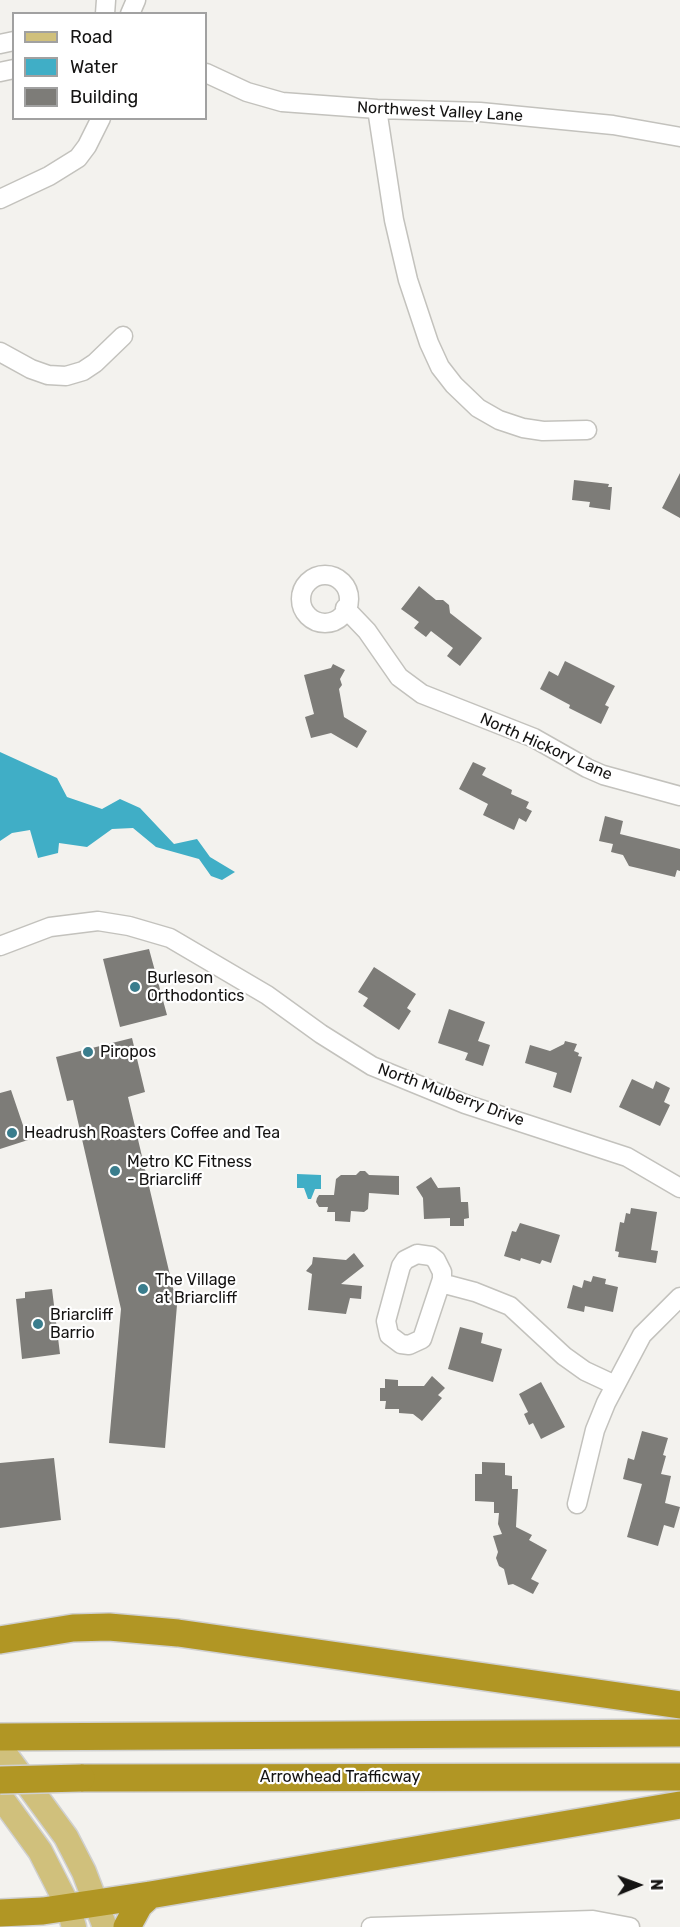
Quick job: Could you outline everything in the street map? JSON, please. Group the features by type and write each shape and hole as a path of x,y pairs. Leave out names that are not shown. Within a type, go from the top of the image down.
{"highway":[{"path":"0,1640 73,1628 178,1633 680,1705"},
{"path":"0,1737 680,1733"},
{"name":"Arrowhead Trafficway","path":"0,1780 680,1777"},
{"path":"0,1913 43,1911 71,1916 101,1915 150,1895 680,1805"},
{"path":"127,1927 139,1905 150,1895"}],"main road":[{"path":"0,1748 66,1837 101,1915"},
{"path":"0,1796 40,1851 71,1916"}],"street":[{"name":"Northwest Valley Lane","path":"207,73 247,92 282,102 376,109 502,114 613,125 680,138"},
{"path":"376,109 394,220 408,280 429,344 440,367 477,408 499,420 543,432 587,430"},
{"path":"0,199 49,176 78,158 100,120"},
{"path":"0,352 48,375 66,376 89,367 123,336"},
{"name":"North Hickory Lane","path":"345,608 367,632 399,677 422,694 534,738 603,775 680,796"},
{"name":"North Mulberry Drive","path":"0,946 50,927 98,921 129,926 170,938 267,995 321,1034 372,1066 465,1104 627,1157 680,1188"},
{"path":"417,1254 430,1256 440,1266 441,1283 422,1339 409,1345 394,1341 386,1328 386,1321 400,1266 405,1260 417,1254"},
{"path":"441,1283 475,1292 510,1306 564,1356 585,1371 615,1385"},
{"path":"577,1504 595,1430 615,1385 642,1335 680,1297"},
{"path":"371,1927 519,1925 592,1920 630,1927"}],"water":[{"path":"0,752 57,778 67,797 102,809 120,799 140,808 174,844 197,839 210,857 235,872 222,880 211,876 199,859 156,847 133,828 112,829 87,847 59,843 58,853 38,858 30,830 12,833 0,841"},
{"path":"297,1174 321,1175 321,1189 315,1189 311,1199 308,1199 304,1188 297,1188"}],"building":[{"path":"680,473 680,518 662,508"},
{"path":"574,480 609,484 608,487 612,487 610,510 589,507 590,502 572,500"},
{"path":"419,586 436,600 443,600 449,605 450,613 482,638 460,666 447,656 453,648 431,631 426,637 414,628 419,622 401,609"},
{"path":"565,661 615,686 605,705 609,707 601,724 569,708 570,705 540,689 549,671 558,676"},
{"path":"333,664 345,670 340,679 342,685 339,689 344,717 367,731 357,748 331,733 311,738 305,717 314,714 304,675 331,668"},
{"path":"473,762 486,768 482,775 512,790 511,794 529,802 526,808 532,811 526,822 519,818 514,830 483,815 488,804 459,789"},
{"path":"605,816 623,821 620,834 680,849 680,871 677,870 675,877 629,866 623,855 611,852 613,844 599,841"},
{"name":"Burleson Orthodontics","path":"149,949 167,1015 120,1027 103,959"},
{"path":"374,967 416,994 407,1008 411,1011 399,1030 363,1006 368,998 358,992"},
{"path":"449,1009 485,1022 478,1041 490,1045 483,1066 465,1060 468,1053 438,1043"},
{"path":"132,1038 145,1092 128,1097 177,1305 165,1448 109,1443 121,1309 73,1100 67,1101 56,1057"},
{"path":"565,1041 577,1044 574,1051 582,1057 571,1093 553,1087 557,1073 525,1063 530,1045 550,1051 564,1044"},
{"path":"632,1079 653,1089 656,1081 670,1088 664,1102 670,1105 660,1126 619,1107"},
{"path":"11,1090 28,1140 0,1149 0,1093"},
{"path":"360,1171 365,1171 369,1175 399,1176 399,1195 369,1193 368,1209 364,1212 351,1211 350,1222 335,1221 335,1212 327,1212 328,1207 319,1207 316,1202 317,1198 319,1195 334,1195 336,1179 341,1175 356,1175"},
{"path":"431,1177 438,1188 460,1187 461,1202 468,1202 469,1218 464,1219 464,1226 450,1226 450,1218 424,1219 423,1198 416,1187"},
{"path":"631,1208 657,1212 651,1250 658,1251 656,1263 618,1257 619,1252 615,1251 620,1222 624,1223 626,1213 630,1214"},
{"path":"520,1223 560,1235 551,1263 542,1260 540,1264 504,1256 512,1231 516,1232"},
{"path":"354,1253 364,1266 341,1284 362,1286 361,1299 350,1298 346,1314 308,1310 312,1274 306,1271 312,1264 313,1257 346,1260"},
{"path":"593,1276 606,1279 605,1284 618,1287 613,1312 585,1306 584,1312 567,1308 573,1285 582,1288 584,1280 591,1282"},
{"path":"52,1289 60,1354 22,1359 16,1299 25,1298 25,1292"},
{"path":"460,1327 483,1333 481,1343 502,1349 493,1382 448,1369"},
{"path":"432,1376 445,1388 438,1395 442,1398 422,1421 413,1414 399,1413 399,1409 385,1409 386,1401 380,1401 380,1388 385,1388 385,1379 398,1380 398,1386 424,1386"},
{"path":"541,1382 565,1427 541,1439 533,1423 529,1425 524,1414 528,1412 519,1394"},
{"path":"642,1431 668,1438 661,1474 671,1476 665,1503 680,1507 674,1528 664,1525 658,1546 627,1537 642,1484 623,1479 628,1458 634,1460"},
{"path":"54,1458 61,1520 0,1528 0,1463"},
{"path":"482,1462 505,1463 505,1475 512,1476 512,1489 518,1489 516,1527 532,1535 529,1540 547,1550 531,1579 539,1583 533,1594 513,1584 508,1585 504,1569 499,1566 493,1536 502,1534 498,1524 499,1513 494,1513 494,1502 475,1501 475,1474 482,1474"}],"place":[{"name":"Burleson Orthodontics","path":"135,987"},
{"name":"Piropos","path":"88,1052"},
{"name":"Headrush Roasters Coffee and Tea","path":"12,1133"},
{"name":"Metro KC Fitness - Briarcliff","path":"115,1171"},
{"name":"The Village at Briarcliff","path":"143,1289"},
{"name":"Briarcliff Barrio","path":"38,1324"}]}
